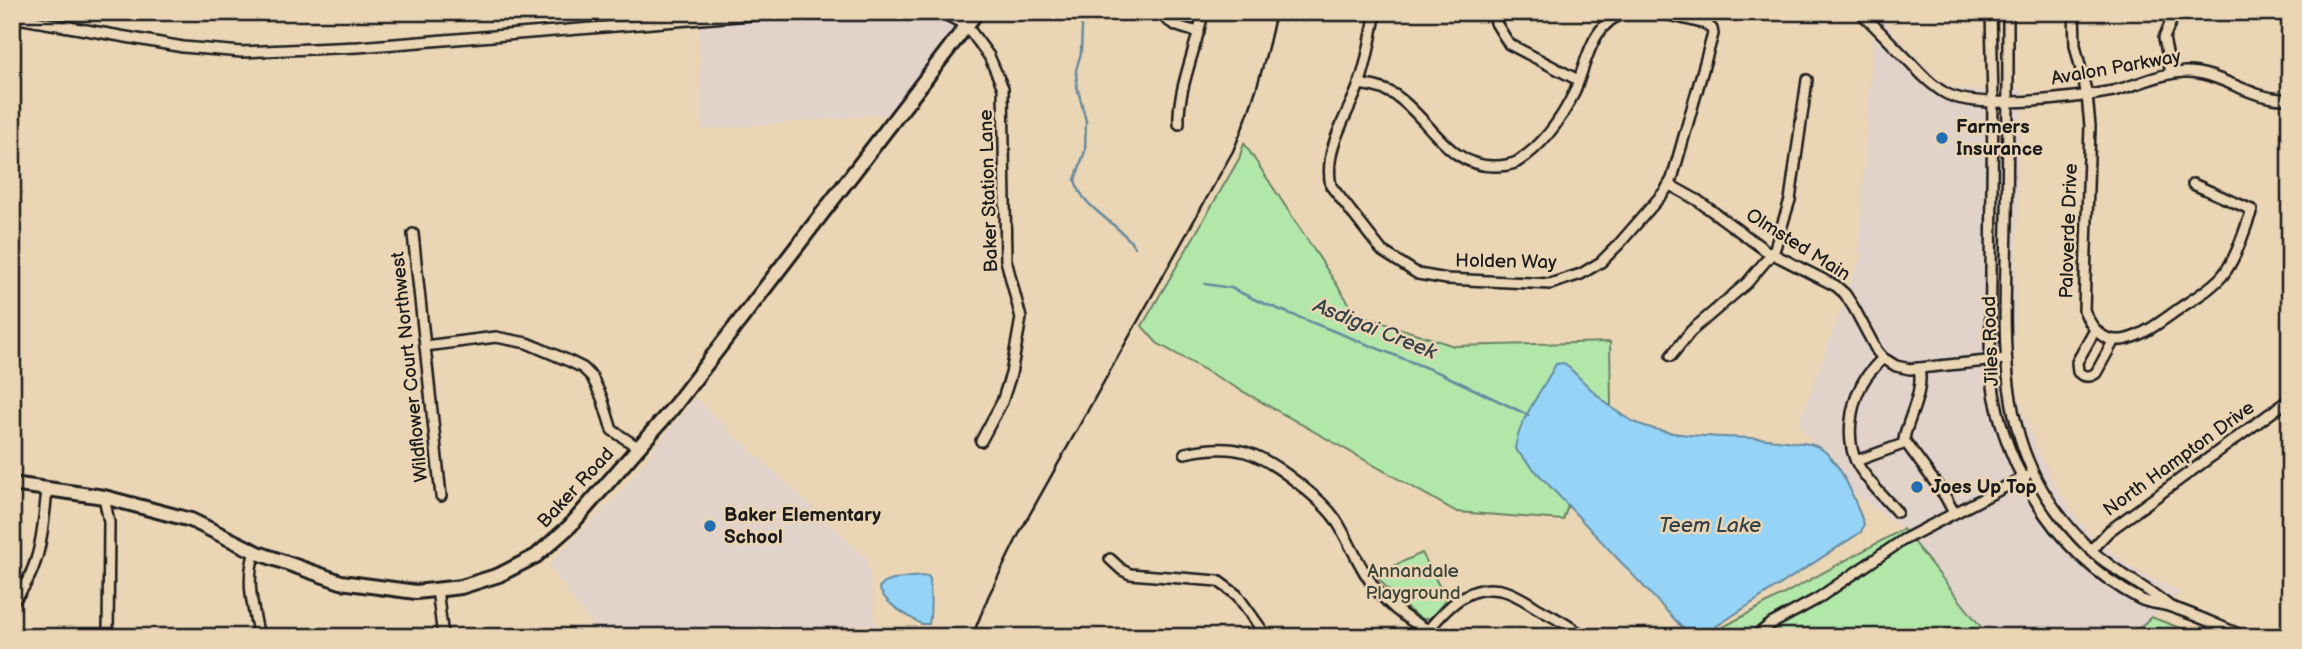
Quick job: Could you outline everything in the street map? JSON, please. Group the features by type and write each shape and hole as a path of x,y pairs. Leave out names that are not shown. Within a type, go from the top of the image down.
{"main road":[{"name":"Baker Road","path":"12,484 104,497 191,520 255,552 341,582 416,592 461,587 499,575 536,556 570,526 639,449 686,392 977,12"}],"street":[{"path":"12,17 183,47 242,52 358,47 789,12"},
{"path":"940,12 966,25"},
{"path":"1159,12 1167,22 1176,27 1199,32"},
{"path":"1179,124 1178,110 1203,12"},
{"name":"Holden Way","path":"1376,12 1359,84 1331,153 1331,186 1382,251 1418,274 1447,279 1550,284 1581,274 1610,253 1670,185 1713,34 1706,24 1657,12"},
{"path":"1494,12 1496,23 1509,44 1578,80"},
{"path":"1359,84 1395,95 1464,160 1482,166 1513,164 1538,147 1568,104 1597,34 1614,18 1627,12"},
{"path":"1860,12 1937,88 1966,101 1993,103"},
{"name":"Jiles Road","path":"1991,12 1993,103 1990,359 1999,421 2036,502 2055,529 2100,573 2144,601 2169,606 2246,637"},
{"name":"Jiles Road","path":"2008,12 2006,359 2015,419 2035,472 2052,505 2091,550 2169,606"},
{"name":"Paloverde Drive","path":"2074,12 2075,45 2091,126 2084,310 2095,330"},
{"path":"2171,73 2164,38 2175,12"},
{"name":"Baker Station Lane","path":"966,25 989,56 1003,88 1006,260 1021,318 1011,374 1002,402 981,441"},
{"name":"Avalon Parkway","path":"1993,103 2087,95 2116,90 2171,73 2190,72 2207,74 2250,93 2282,99"},
{"path":"1671,356 1691,331 1738,292 1772,253 1790,200 1807,80"},
{"path":"2114,340 2096,373 2087,377 2078,372 2077,362 2095,330 2114,340 2135,338 2144,334 2215,283 2230,264 2252,210 2193,184"},
{"name":"Olmsted Main","path":"1670,185 1697,200 1751,241 1818,276 1845,294 1871,343 1883,358"},
{"name":"Wildflower Court Northwest","path":"413,234 441,496"},
{"path":"425,346 495,337 527,343 569,360 592,377 612,429 639,449"},
{"path":"1896,512 1856,461 1851,435 1858,392 1866,378 1883,358 1896,366 1910,369 2006,359"},
{"path":"1919,368 1921,376 1918,394 1905,434 1906,443 1945,496 1954,513"},
{"name":"North Hampton Drive","path":"2091,550 2109,531 2290,400"},
{"path":"1856,461 1906,443"},
{"path":"1185,453 1215,447 1233,449 1248,452 1283,471 1317,498 1330,513 1368,580 1379,593 1411,621 1439,637"},
{"path":"1754,637 1771,624 1817,599 1903,540 2035,472"},
{"path":"12,602 26,584 36,563 47,489"},
{"path":"104,497 109,522 108,637"},
{"path":"255,552 250,574 251,603 259,637"},
{"path":"1110,559 1130,574 1218,581 1237,595 1267,637"},
{"path":"438,589 443,637"},
{"path":"1429,629 1452,603 1473,592 1496,590 1509,592 1584,637"}],"shaded area":[{"path":"535,12 958,12 969,21 889,114 702,130 699,22 535,26"},
{"path":"1875,13 1938,79 1952,88 2022,88 2015,381 2036,444 2055,485 2084,527 2127,565 2180,592 2130,637 1989,637 1903,529 1834,479 1799,423 1861,255 1858,252"},
{"name":"Baker Elementary School","path":"695,398 868,559 878,637 600,637 548,565 619,494"}],"green space":[{"path":"1244,143 1356,314 1454,346 1610,342 1611,405 1549,430 1579,474 1563,520 1457,512 1157,343 1142,326 1239,159"},
{"path":"1903,529 1989,637 1705,637"},
{"name":"Annandale Playground","path":"1422,553 1446,599 1434,614 1425,619 1406,607 1375,574"},
{"path":"2151,617 2204,637 2130,637"}],"water":[{"name":"Teem Lake","path":"1564,363 1609,405 1639,424 1677,434 1773,439 1818,447 1837,465 1846,481 1864,524 1861,532 1709,631 1690,636 1515,449 1532,405 1556,364"},
{"path":"928,576 931,601 929,624 921,624 897,608 886,599 879,587 895,579"}],"waterway":[{"name":"Asdigai Creek","path":"1079,12 1082,27 1081,53 1076,70 1077,86 1086,121 1085,151 1075,180 1085,200 1120,230 1135,247"},
{"name":"Asdigai Creek","path":"1205,284 1231,288 1442,374 1528,415"}],"railway":[{"path":"972,637 988,597 1021,530 1233,151 1258,83 1276,12"}],"place":[{"name":"Farmers Insurance","path":"1942,138"},
{"name":"Joes Up Top","path":"1917,487"},
{"name":"Baker Elementary School","path":"710,526"}]}
